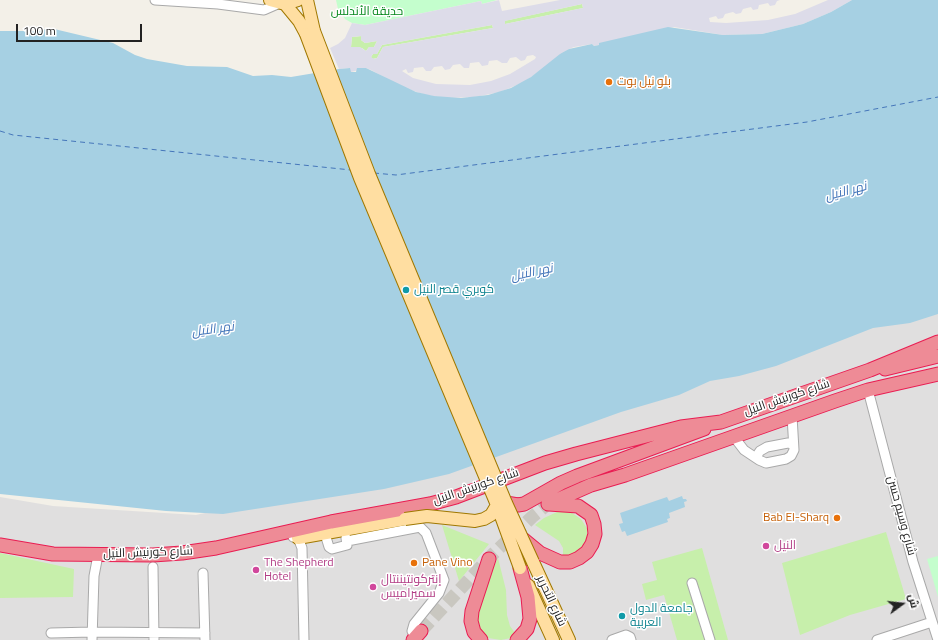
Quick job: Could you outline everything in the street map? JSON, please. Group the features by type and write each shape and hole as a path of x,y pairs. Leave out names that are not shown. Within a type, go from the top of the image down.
{"highway":[{"name":"شارع كورنيش النيل","path":"0,545 53,554 152,555 182,553 216,548 331,522 443,501 479,489 545,463 680,427 721,422 870,370 938,342"},
{"path":"870,370 892,368 938,356"},
{"name":"شارع كورنيش النيل","path":"523,539 540,553 560,562 570,562 587,552 592,544 595,534 591,515 578,506 548,504 591,485 625,475 868,390 938,374"},
{"path":"739,415 740,435"},
{"path":"502,504 524,504 561,483 577,476 664,445 721,422"},
{"path":"481,640 474,632 471,621 472,611 488,559"},
{"path":"517,640 527,629 530,619 528,597 520,568"}],"main road":[{"path":"278,2 298,0"},
{"path":"298,538 325,534 346,536 405,520 427,516 475,521 484,519 491,515 502,504 360,178 310,32 307,0"},
{"path":"278,2 310,32"},
{"name":"شارع التحرير","path":"502,504 523,539 569,640"},
{"name":"شارع التحرير","path":"502,504 520,568 553,640"}],"street":[{"path":"155,0 220,2 264,10 278,2"},
{"name":"شارع وسيم حسن","path":"868,390 913,562 932,622 935,639"},
{"path":"740,435 744,450 766,463 786,459 791,456 794,450 792,416"},
{"path":"756,457 760,450 767,447 788,443 793,444"},
{"path":"346,536 420,527 426,533 444,580 439,593 414,624 412,631 416,636"},
{"path":"266,537 298,538 302,548 304,640"},
{"path":"92,636 94,576 98,555"},
{"path":"153,567 154,636"},
{"path":"51,633 92,636 205,636 203,573"},
{"path":"692,583 710,640"},
{"path":"877,640 932,622"},
{"path":"613,640 628,635 631,640"}],"shaded area":[{"path":"499,0 502,11 560,0 780,0 777,1 775,5 770,6 768,3 759,5 758,9 753,10 751,7 743,9 741,13 736,14 733,12 725,14 723,18 718,19 716,16 709,18 710,22 726,23 768,20 795,14 828,0 852,0 831,12 803,24 762,34 723,35 674,27 594,46 592,44 574,47 569,49 522,83 500,92 475,97 448,98 425,95 400,86 366,68 351,72 349,68 339,69 330,48 345,38 352,23 365,25 481,1 482,4","holes":["582,4 583,8 505,24 505,21","492,25 493,28 383,47 377,58 374,59 371,57 373,54 377,54 382,45","361,36 361,40 365,43 377,41 374,47 369,47 366,51 360,47 351,47 352,37","533,55 536,57 510,74 491,81 470,85 436,84 413,78 402,71 406,69 408,73 413,72 414,68 423,67 426,71 431,71 434,67 442,66 445,70 450,69 453,65 460,64 464,68 469,68 470,63 479,62 482,66 488,65 489,61 497,60 502,63 507,63 510,58 516,57 521,61 525,60 527,56"]},
{"path":"938,304 938,640 0,640 0,497 53,506 196,515 479,451"}],"green space":[{"name":"حديقة الأندلس","path":"336,0 497,0 482,4 481,1 365,25 352,23 345,19 338,9"},
{"path":"582,4 583,8 505,24 504,21"},
{"path":"492,25 493,28 383,47 377,58 372,59 371,57 373,54 377,54 382,45"},
{"path":"362,36 361,40 365,43 377,41 374,47 369,47 366,51 362,48 351,47 352,37"},
{"path":"569,511 581,519 588,530 586,543 579,553 569,557 563,556 563,548 559,541 535,525 544,518 557,512"},
{"path":"442,525 489,544 459,581"},
{"path":"886,532 906,599 850,615 800,635 782,563"},
{"path":"702,548 728,640 677,640 664,595 646,600 642,584 657,580 652,562"},
{"path":"0,553 74,569 73,597 0,598"},
{"path":"938,556 938,597 927,559"},
{"path":"498,558 506,590 507,615 510,626 515,633 511,638 501,640 488,638 479,630 476,616 484,587"}],"water":[{"name":"نهر النيل","path":"852,0 938,0 938,314 910,323 873,328 776,366 739,376 710,381 679,395 621,412 449,474 384,489 223,514 166,511 0,494 0,31 40,31 50,28 113,43 135,55 147,59 187,66 227,67 253,76 272,75 291,77 350,68 351,72 356,72 357,68 366,68 416,92 434,96 461,98 488,95 511,88 531,77 560,54 569,49 592,44 594,46 599,45 599,43 668,27 723,35 762,34 803,24 831,12"},
{"path":"682,496 683,499 686,499 687,501 684,502 685,507 669,513 670,518 667,519 668,522 627,536 625,531 622,532 619,524 623,523 620,513 667,497 669,501"}],"ferry route":[{"path":"374,173 396,175 807,122 938,97"},
{"path":"0,131 13,135 351,170"}],"tunnel":[{"path":"421,631 492,555 548,504"}],"place":[{"name":"بلو نيل بوت","path":"609,82"},
{"name":"كوبري قصر النيل","path":"406,290"},
{"name":"Bab El-Sharq","path":"837,518"},
{"name":"النيل","path":"766,546"},
{"name":"Pane Vino","path":"414,563"},
{"name":"The Shepherd Hotel","path":"256,570"},
{"name":"إنتركونتيننتال سميراميس","path":"373,587"},
{"name":"جامعة الدول العربية","path":"622,616"}]}
